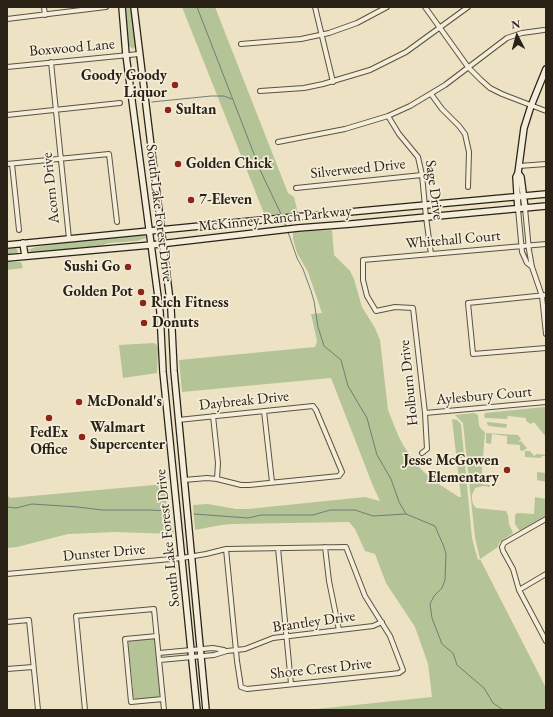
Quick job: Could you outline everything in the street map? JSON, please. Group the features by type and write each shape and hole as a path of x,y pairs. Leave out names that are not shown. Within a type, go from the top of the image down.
{"main road":[{"name":"South Lake Forest Drive","path":"122,7 126,55 141,159 160,312 163,378 197,710"},
{"name":"South Lake Forest Drive","path":"134,7 171,309 174,378 206,710"},
{"path":"518,208 521,177 518,173 523,133 531,106 546,69"},
{"path":"141,159 152,158"},
{"name":"McKinney Ranch Parkway","path":"7,245 546,194"},
{"path":"520,197 525,208"},
{"name":"McKinney Ranch Parkway","path":"7,258 151,245 234,234 546,206"},
{"path":"234,234 252,230 254,224 251,221"},
{"path":"23,243 25,256"},
{"path":"163,378 174,378"},
{"path":"174,481 184,480"}],"street":[{"path":"44,7 45,15"},
{"path":"7,19 106,7"},
{"path":"315,7 332,82"},
{"path":"241,44 321,35 357,23 387,7"},
{"path":"425,7 468,67 490,88 546,111"},
{"path":"260,91 304,88 332,82 370,70 396,58 468,7"},
{"path":"278,142 345,129 388,116 431,94 511,36 530,31 544,30"},
{"name":"Boxwood Lane","path":"7,67 140,54"},
{"name":"Acorn Drive","path":"51,62 69,239"},
{"path":"431,94 442,109 465,134 469,152 468,187"},
{"path":"7,115 120,103"},
{"name":"Sage Drive","path":"388,116 399,134 416,153 420,162 431,254"},
{"path":"7,164 109,154 117,222"},
{"path":"12,164 19,230"},
{"path":"519,166 546,164"},
{"name":"Silverweed Drive","path":"296,188 422,175"},
{"path":"518,208 520,246 527,263 532,267"},
{"path":"525,208 528,246 532,267 544,296 546,334"},
{"name":"Whitehall Court","path":"413,308 395,307 376,311 367,296 363,280 363,260 546,244"},
{"path":"544,296 468,303 473,354 546,348"},
{"name":"Holburn Drive","path":"413,308 425,413 427,449 422,453"},
{"name":"Aylesbury Court","path":"425,413 546,402"},
{"name":"Daybreak Drive","path":"178,420 313,406 319,416 342,474 339,476 272,482"},
{"path":"184,480 207,478 241,485 272,482 264,411"},
{"path":"213,416 218,463 217,479"},
{"path":"546,519 504,544 503,551 513,569 519,590 544,632 546,641"},
{"path":"325,547 329,581 339,630"},
{"name":"Dunster Drive","path":"7,574 182,558 226,549 346,547 365,596 382,622"},
{"path":"278,548 291,684"},
{"path":"226,549 236,649"},
{"path":"519,590 546,574"},
{"path":"85,710 76,616 154,609 164,710"},
{"path":"7,622 29,620 38,710"},
{"name":"Brantley Drive","path":"160,660 214,655 236,649 245,649 273,638 286,635 373,626 382,622"},
{"name":"Shore Crest Drive","path":"236,649 241,687 247,689 399,673 403,670 390,636 382,622"},
{"path":"157,636 125,639 130,702 163,699"},
{"name":"Brantley Drive","path":"159,653 213,648 227,651"},
{"path":"7,669 33,667"}],"green space":[{"path":"125,7 131,7 136,46 133,49 129,46"},
{"path":"182,7 215,7 288,193 294,197 298,213 265,216"},
{"path":"332,230 334,255 350,271 354,279 362,307 375,328 380,340 388,410 398,435 417,465 434,481 459,497 461,497 452,419 457,420 461,424 472,538 478,560 480,559 546,688 546,710 307,710 432,697 428,664 415,627 386,583 375,554 365,551 355,529 349,522 232,524 195,530 193,505 208,504 236,509 248,509 365,497 380,501 331,378 182,392 179,360 315,347 317,341 311,314 322,313 308,272 297,253 293,239 293,232"},
{"path":"140,235 145,236 146,238 137,241 109,243 95,248 32,252 28,250 36,247 72,241"},
{"path":"14,247 18,252 7,255 7,248"},
{"path":"7,262 21,262 23,268 7,270"},
{"path":"154,343 157,345 158,350 157,373 123,378 119,345"},
{"path":"546,408 546,437 534,422 531,424 526,421 526,418 508,416 507,419 485,418 484,416 485,413"},
{"path":"474,413 478,415 479,425 485,432 481,484 490,485 490,487 483,486 475,488 472,495 473,504 476,508 506,511 513,533 499,543 498,547 480,559 475,538 463,423 455,415"},
{"path":"487,422 507,424 506,428 489,426"},
{"path":"486,433 518,435 521,439 518,442 521,441 527,448 523,451 520,450 520,445 507,444 507,436 492,434 491,444 486,443"},
{"path":"525,451 530,451 534,456 537,454 546,456 542,456 541,458 525,457"},
{"path":"537,472 546,473 546,482 537,480"},
{"path":"165,484 174,534 115,532 68,534 17,547 7,548 7,495 10,498"},
{"path":"535,497 546,499 546,516 522,530 519,530 515,524 515,515 517,513 534,514"},
{"path":"153,638 156,640 159,689 161,689 161,695 160,697 135,699 132,694 133,688 128,643 130,640"}],"waterway":[{"path":"197,7 261,172 282,216"},
{"path":"152,102 211,96 224,96 232,99"},
{"path":"284,221 286,227"},
{"path":"288,232 311,291 318,327 324,346 341,360 348,386 367,418 377,455 391,479 399,502 406,514"},
{"path":"7,507 16,508 32,504 102,510 170,511"},
{"path":"194,514 248,518 261,515 313,515 330,510 355,510 373,516 406,514 435,526 446,554 445,580 442,588 434,596 430,604 432,618 442,644 453,653 457,665 484,688 493,703 503,710"}],"place":[{"name":"Goody Goody Liquor","path":"175,85"},
{"name":"Sultan","path":"168,110"},
{"name":"Golden Chick","path":"178,164"},
{"name":"7-Eleven","path":"191,200"},
{"name":"Sushi Go","path":"128,267"},
{"name":"Golden Pot","path":"141,292"},
{"name":"Rich Fitness","path":"143,303"},
{"name":"Donuts","path":"144,323"},
{"name":"McDonald's","path":"79,402"},
{"name":"FedEx Office","path":"49,418"},
{"name":"Walmart Supercenter","path":"82,437"},
{"name":"Jesse McGowen Elementary","path":"507,470"}]}
